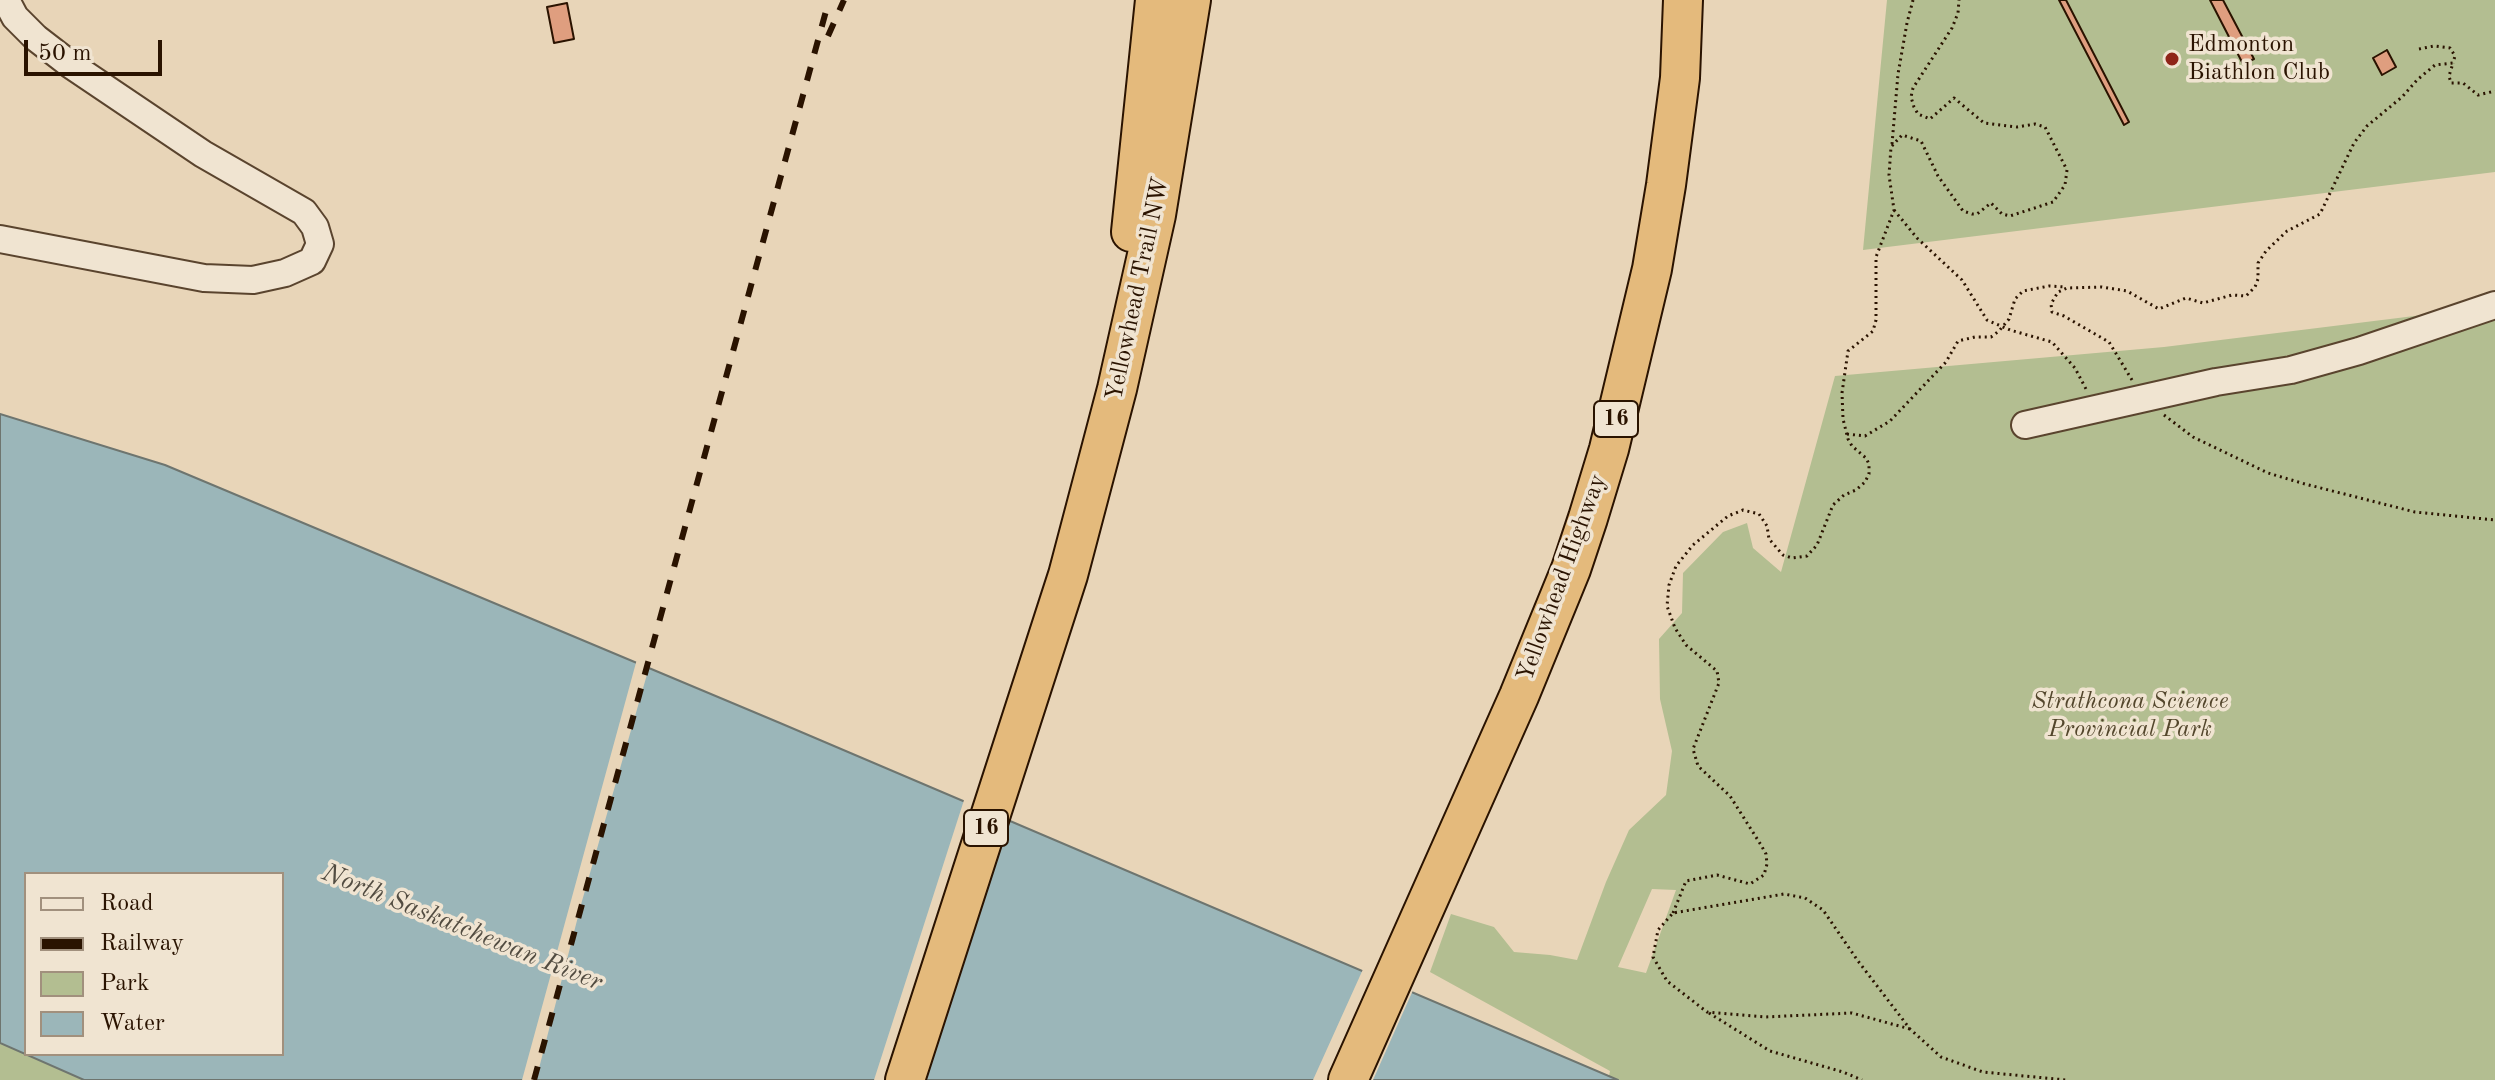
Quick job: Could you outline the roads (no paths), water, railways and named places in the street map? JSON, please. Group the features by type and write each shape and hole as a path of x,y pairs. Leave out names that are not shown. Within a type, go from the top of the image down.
{"highway":[{"path":"1117,389 1137,157 1155,0"},
{"name":"Yellowhead Trail NW","path":"905,1080 1068,575 1117,389 1156,215 1191,0"},
{"name":"Yellowhead Highway","path":"1348,1080 1519,696 1571,569 1609,449 1652,269 1666,185 1680,78 1683,0"}],"lane":[{"path":"0,239 204,278 253,280 285,273 312,261 320,244 315,227 304,212 203,154 71,65 15,17 6,0"},
{"path":"2025,425 2216,382 2291,370 2359,351 2495,305"}],"water":[{"name":"North Saskatchewan River","path":"0,414 165,465 1618,1080 84,1080 30,1056 284,1056 284,872 24,872 24,1054 0,1043"}],"railway":[{"path":"534,1080 829,0"},
{"path":"828,36 844,0"}],"place":[{"name":"Edmonton Biathlon Club","path":"2172,59"}],"park label":[{"name":"Strathcona Science Provincial Park","path":"2130,716"}]}
